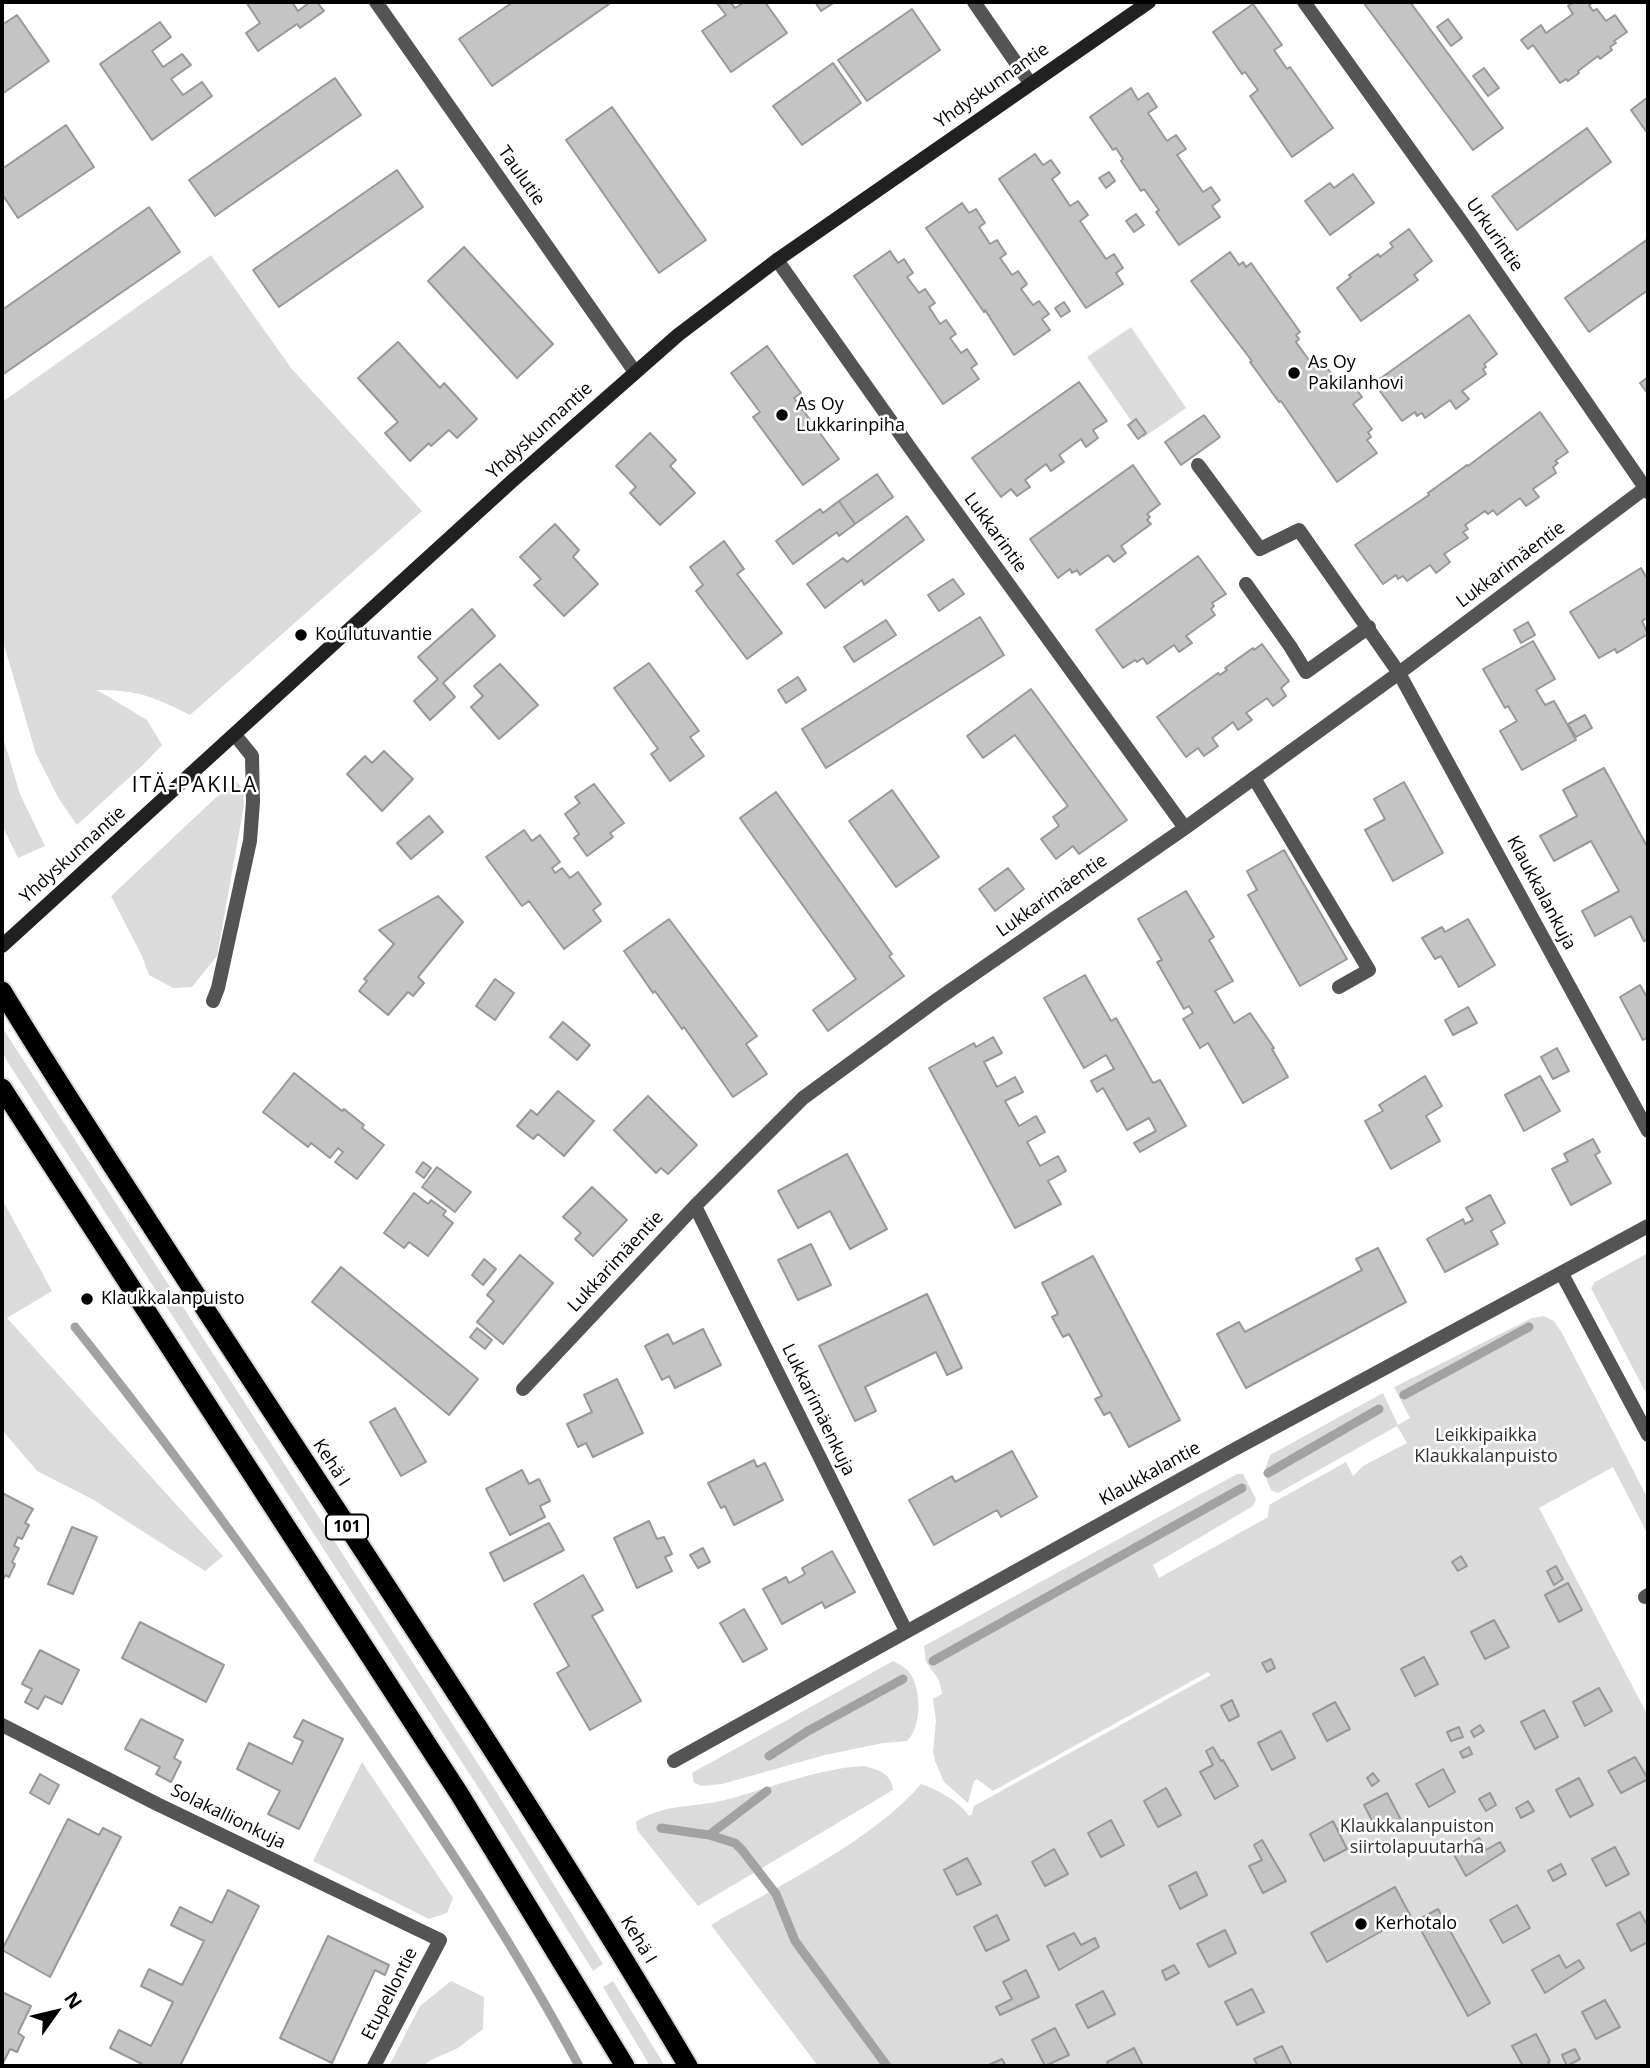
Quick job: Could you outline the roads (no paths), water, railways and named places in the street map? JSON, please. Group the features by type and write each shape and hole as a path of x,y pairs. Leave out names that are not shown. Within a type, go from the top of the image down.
{"highway":[{"name":"Kehä I","path":"2,991 248,1375 514,1782 688,2066"},
{"path":"2,1088 460,1795 625,2066"}],"main road":[{"name":"Yhdyskunnantie","path":"2,946 338,639 678,335 777,260 1149,2"}],"street":[{"name":"Taulutie","path":"376,2 635,372"},
{"path":"974,2 1030,83"},
{"name":"Urkurintie","path":"1304,2 1469,232 1647,489"},
{"name":"Lukkarintie","path":"777,260 1185,828"},
{"name":"Klaukkalankuja","path":"1198,465 1260,549 1299,530 1369,627 1399,673 1648,1131"},
{"name":"Lukkarimäentie","path":"523,1390 695,1206 803,1098 937,999 1185,828 1647,489"},
{"path":"1245,584 1306,673 1369,627"},
{"path":"213,1001 250,841 252,756 235,735"},
{"path":"1254,778 1369,970 1339,987"},
{"name":"Lukkarimäenkuja","path":"695,1206 906,1631"},
{"name":"Klaukkalantie","path":"674,1761 1237,1448 1648,1226"},
{"path":"1562,1274 1648,1435"},
{"name":"Solakallionkuja","path":"2,1726 167,1809 440,1940"},
{"name":"Etupellontie","path":"374,2066 440,1940"}],"waterway":[{"path":"75,1327 221,1518 360,1716 474,1888 579,2066"},
{"path":"1404,1395 1529,1327"},
{"path":"1268,1473 1379,1409"},
{"path":"933,1661 1242,1488"},
{"path":"769,1756 808,1731 903,1679"},
{"path":"709,1835 767,1791"},
{"path":"661,1828 709,1835 735,1843 742,1850 776,1894 795,1941 887,2066"}],"place":[{"name":"As Oy Pakilanhovi","path":"1294,373"},
{"name":"As Oy Lukkarinpiha","path":"782,415"},
{"name":"Koulutuvantie","path":"301,635"},
{"name":"Klaukkalanpuisto","path":"87,1299"},
{"name":"Kerhotalo","path":"1361,1924"}],"district":[{"name":"ITÄ-PAKILA","path":"195,786"}],"park label":[{"name":"Leikkipaikka Klaukkalanpuisto","path":"1486,1446"},
{"name":"Klaukkalanpuiston siirtolapuutarha","path":"1417,1837"}]}
